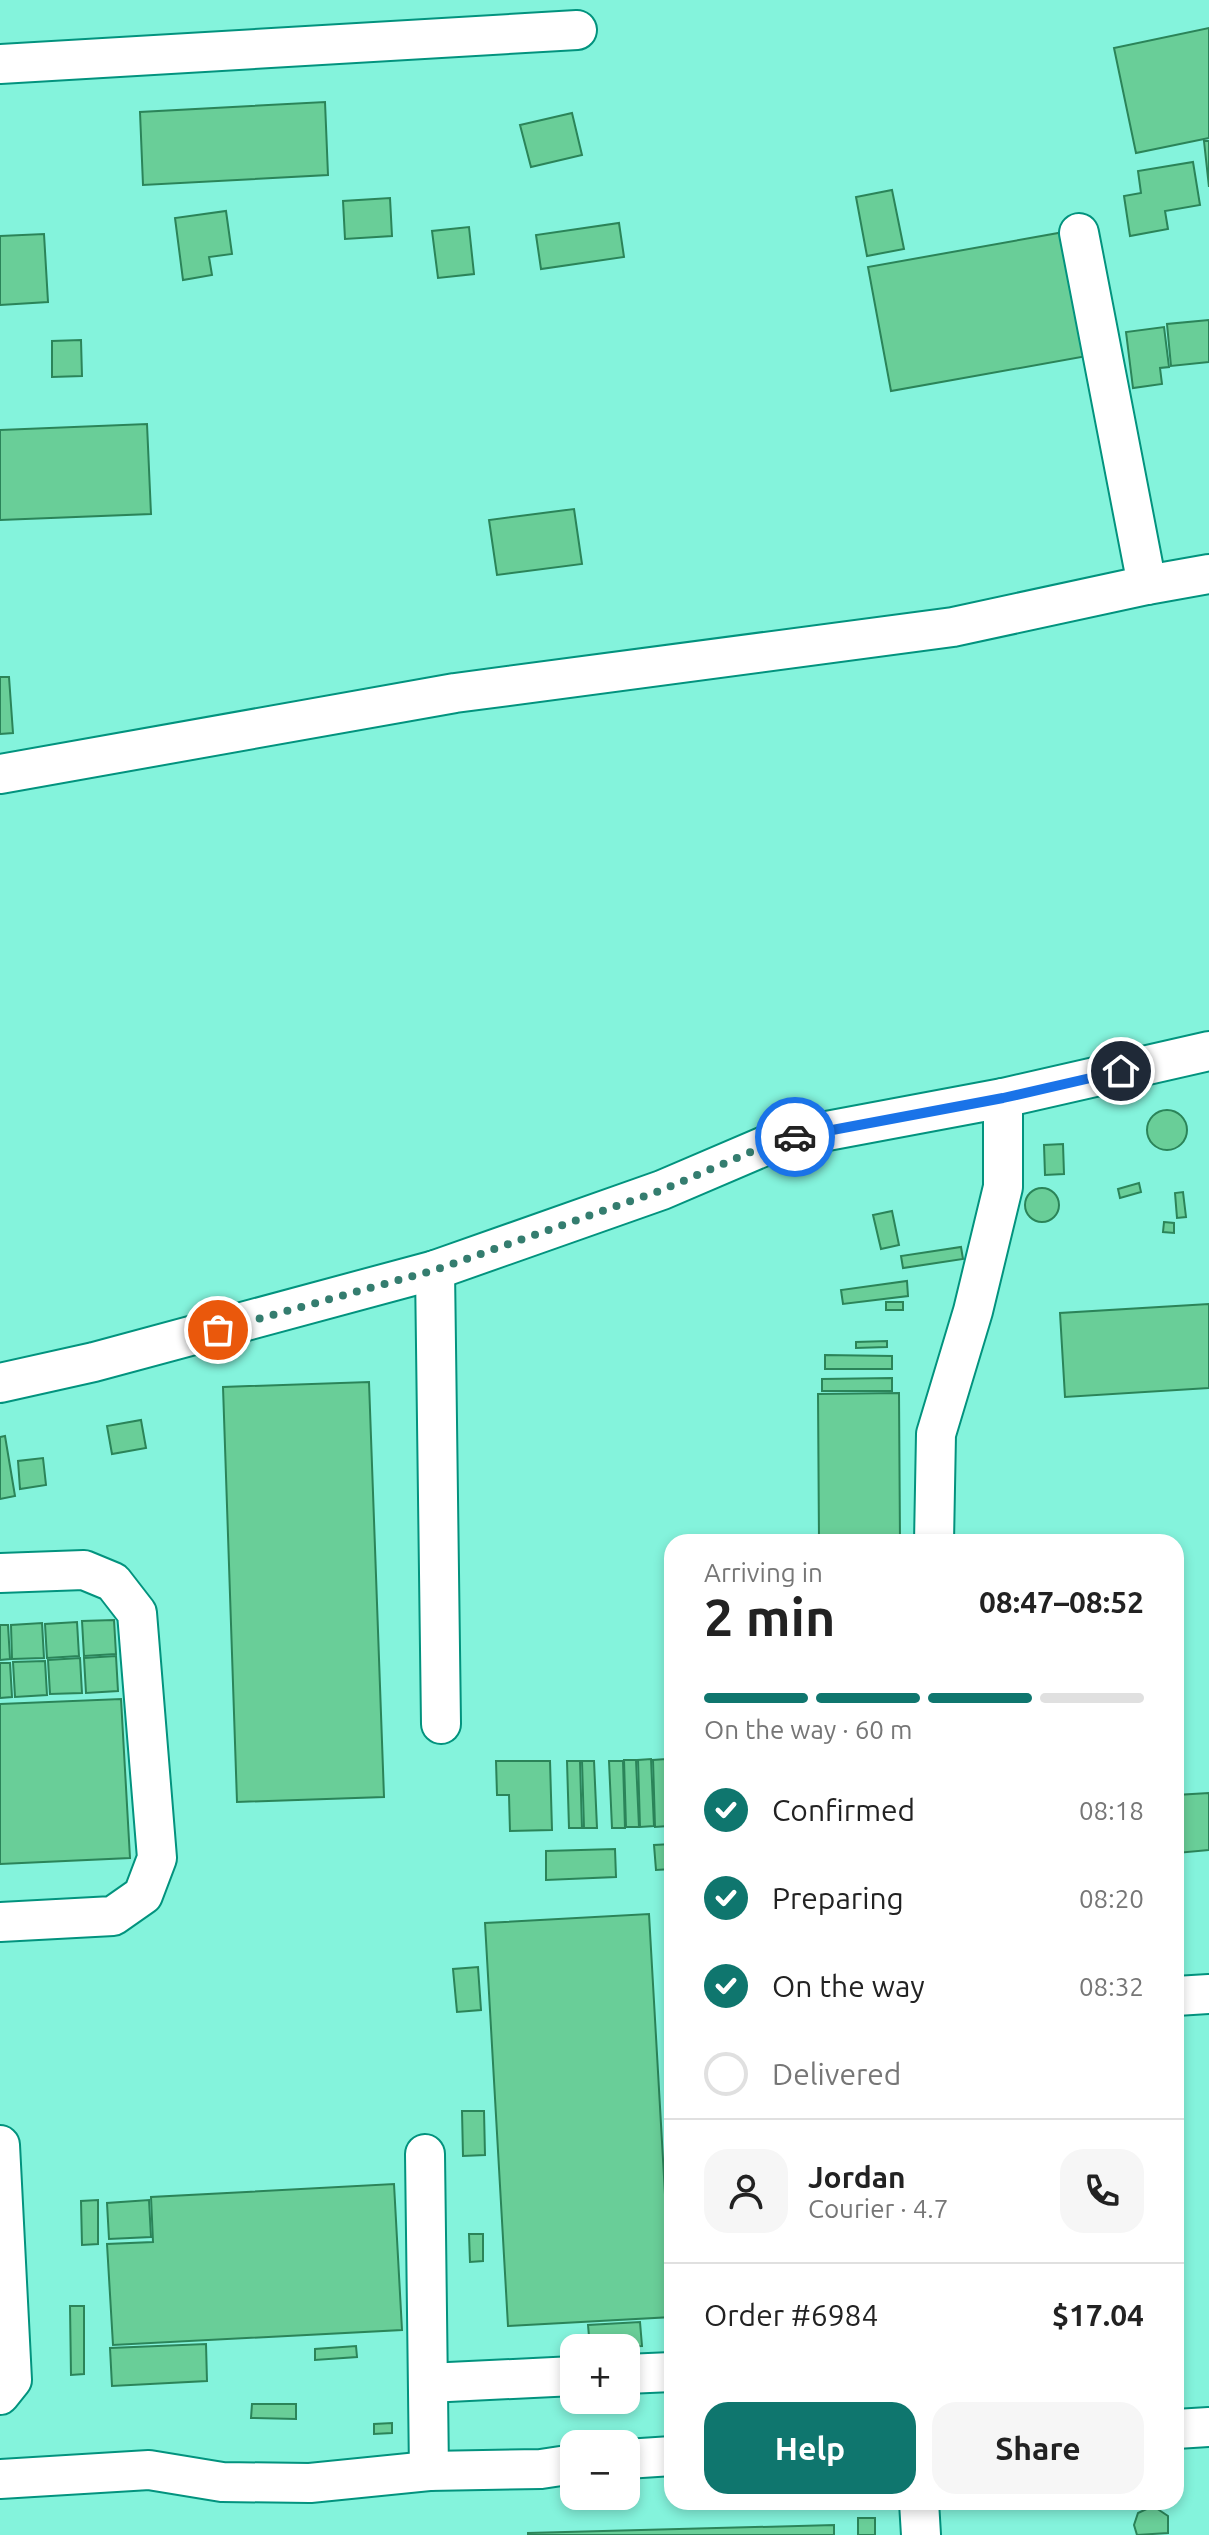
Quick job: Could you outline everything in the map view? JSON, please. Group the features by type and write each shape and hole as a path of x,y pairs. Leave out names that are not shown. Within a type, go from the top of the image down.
{"lane":[{"path":"0,64 577,30"},
{"path":"1079,233 1147,585"},
{"path":"0,774 455,693 953,627 1209,574"},
{"path":"0,1383 110,1358 435,1270 662,1190 779,1140 1003,1098 1209,1051"},
{"path":"934,1534 936,1434 973,1311 1003,1187 1003,1098"},
{"path":"435,1270 441,1724"},
{"path":"0,1573 84,1570 113,1582 137,1613 157,1858 143,1895 113,1916 0,1922"},
{"path":"1184,1996 1209,1994"},
{"path":"0,2145 12,2380 0,2395"},
{"path":"425,2154 429,2471"},
{"path":"640,2373 664,2372"},
{"path":"428,2383 560,2377"},
{"path":"1184,2429 1209,2427"},
{"path":"640,2458 664,2457"},
{"path":"0,2479 149,2470 222,2482 310,2483 429,2471 560,2466"},
{"path":"919,2510 921,2535"}],"building":[{"path":"1209,28 1209,138 1136,153 1114,48"},
{"path":"325,102 328,175 143,185 140,112"},
{"path":"572,113 582,155 531,167 520,125"},
{"path":"1204,141 1209,141 1209,187"},
{"path":"1193,162 1200,205 1165,211 1168,229 1130,236 1124,196 1141,193 1138,171"},
{"path":"892,190 904,249 867,256 856,197"},
{"path":"390,198 392,236 345,239 343,201"},
{"path":"226,211 232,254 209,257 212,275 183,280 175,218"},
{"path":"619,223 624,257 541,269 536,235"},
{"path":"469,227 474,274 438,278 432,231"},
{"path":"1064,232 1087,356 891,391 868,267"},
{"path":"44,234 48,302 0,305 0,236"},
{"path":"1209,320 1209,362 1171,366 1167,324"},
{"path":"1164,327 1169,367 1160,368 1162,384 1133,388 1126,332"},
{"path":"81,340 82,376 52,377 52,341"},
{"path":"147,424 151,514 0,520 0,430"},
{"path":"574,509 582,564 497,575 489,520"},
{"path":"0,677 9,677 13,733 0,734"},
{"path":"1167,1110 1181,1116 1187,1130 1181,1144 1167,1150 1153,1144 1147,1130 1153,1116"},
{"path":"1063,1144 1064,1174 1045,1175 1044,1145"},
{"path":"1139,1183 1141,1192 1120,1198 1118,1189"},
{"path":"1042,1188 1054,1193 1059,1205 1054,1217 1042,1222 1030,1217 1025,1205 1030,1193"},
{"path":"1183,1192 1186,1217 1177,1218 1175,1193"},
{"path":"892,1211 899,1245 881,1249 873,1215"},
{"path":"1164,1222 1174,1223 1174,1233 1163,1232"},
{"path":"961,1247 963,1259 903,1268 901,1256"},
{"path":"907,1281 908,1296 843,1304 841,1290"},
{"path":"886,1302 903,1302 903,1310 886,1310"},
{"path":"1209,1304 1209,1388 1065,1397 1060,1313"},
{"path":"887,1341 887,1347 856,1348 856,1342"},
{"path":"825,1355 892,1356 892,1369 825,1369"},
{"path":"892,1378 892,1391 822,1391 822,1379"},
{"path":"369,1382 384,1797 237,1802 223,1387"},
{"path":"899,1393 900,1534 819,1534 818,1394"},
{"path":"141,1420 146,1448 112,1454 107,1426"},
{"path":"5,1436 15,1496 0,1499 0,1437"},
{"path":"43,1458 46,1485 20,1489 18,1461"},
{"path":"114,1620 116,1654 84,1656 82,1621"},
{"path":"77,1622 79,1656 47,1658 45,1624"},
{"path":"42,1623 44,1658 12,1659 11,1625"},
{"path":"0,1625 8,1625 10,1659 0,1660"},
{"path":"116,1656 118,1691 86,1693 84,1658"},
{"path":"80,1658 82,1693 50,1694 48,1660"},
{"path":"45,1661 47,1695 15,1697 13,1662"},
{"path":"0,1663 10,1663 12,1697 0,1698"},
{"path":"121,1699 130,1858 0,1864 0,1704"},
{"path":"651,1759 654,1826 640,1827 638,1760"},
{"path":"664,1759 664,1826 655,1827 653,1760"},
{"path":"624,1760 636,1760 639,1827 626,1827"},
{"path":"496,1761 550,1761 552,1830 510,1831 509,1795 497,1795"},
{"path":"567,1761 580,1761 582,1828 569,1828"},
{"path":"582,1761 594,1761 597,1828 584,1828"},
{"path":"609,1761 623,1761 625,1828 612,1828"},
{"path":"1209,1793 1209,1850 1184,1852 1184,1795"},
{"path":"664,1844 664,1870 656,1870 654,1845"},
{"path":"615,1849 616,1877 546,1880 546,1851"},
{"path":"649,1914 664,2177 664,2317 508,2326 485,1923"},
{"path":"478,1967 481,2010 457,2012 453,1969"},
{"path":"462,2111 484,2111 485,2155 463,2156"},
{"path":"394,2184 402,2330 113,2345 107,2244 153,2242 151,2197"},
{"path":"98,2200 98,2244 82,2245 81,2201"},
{"path":"149,2200 151,2237 109,2239 107,2203"},
{"path":"469,2234 483,2234 483,2261 470,2262"},
{"path":"70,2306 84,2306 84,2374 71,2375"},
{"path":"640,2322 642,2346 640,2334 589,2334 588,2325"},
{"path":"206,2344 207,2381 112,2386 110,2348"},
{"path":"356,2346 357,2357 315,2360 315,2349"},
{"path":"252,2404 296,2404 296,2419 251,2418"},
{"path":"392,2423 392,2433 374,2434 374,2424"},
{"path":"1159,2510 1168,2516 1168,2533 1137,2535 1134,2525 1138,2513"},
{"path":"858,2518 875,2518 875,2535 858,2535"},
{"path":"834,2525 834,2535 528,2535 528,2533"}],"way so far":[{"path":"218,1330 435,1270 662,1190 779,1140 795,1137"}],"route":[{"path":"795,1137 1003,1098 1121,1071"}]}
